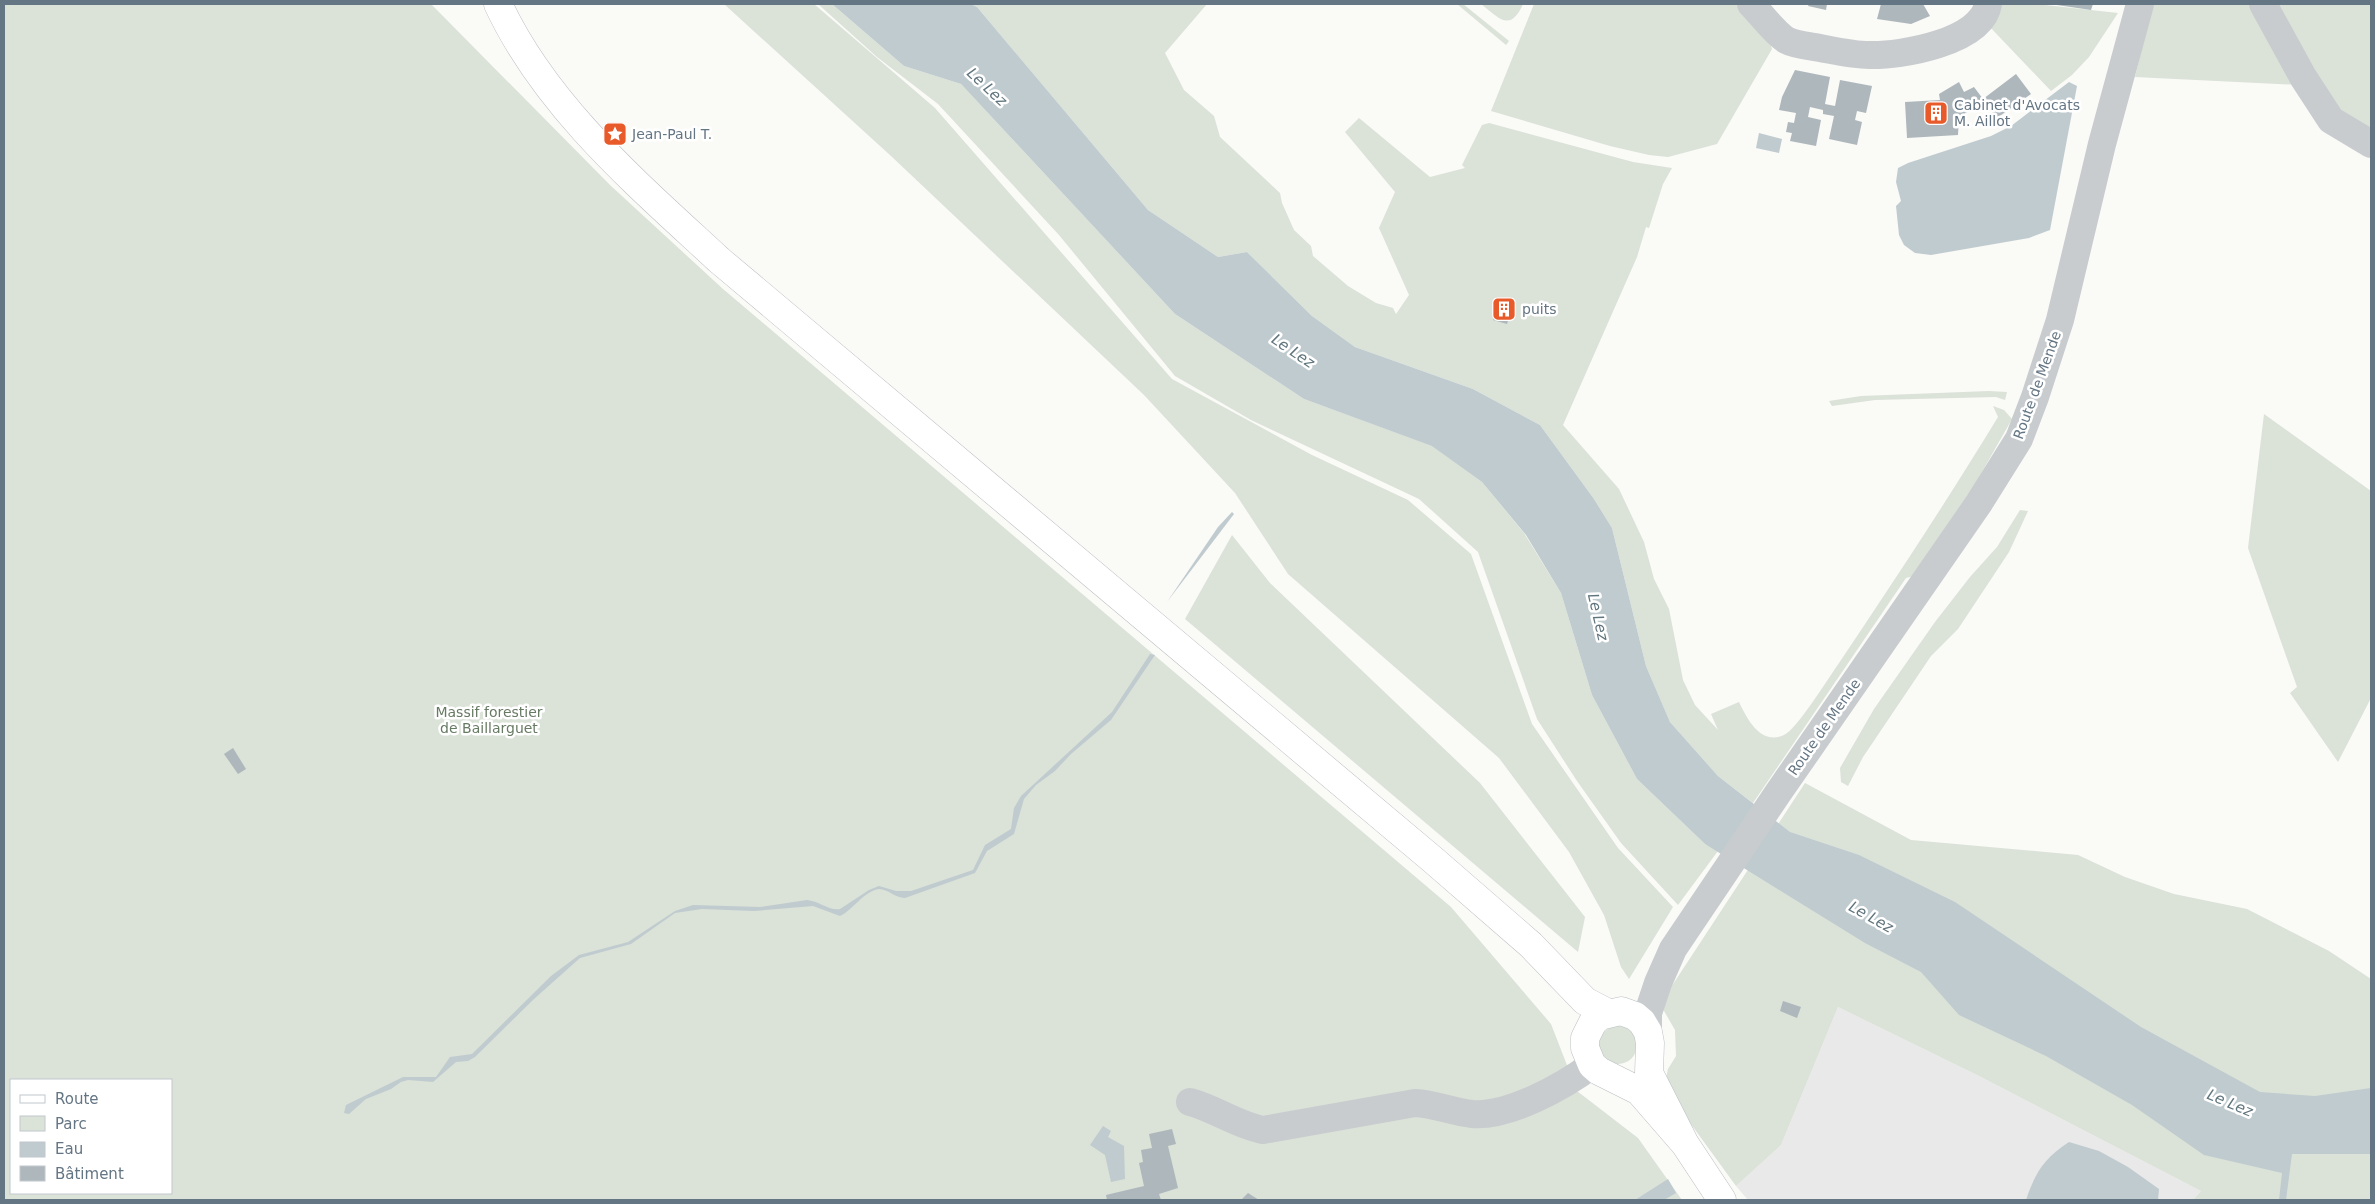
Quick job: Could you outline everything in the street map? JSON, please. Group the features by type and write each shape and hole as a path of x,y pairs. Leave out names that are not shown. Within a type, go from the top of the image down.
{"main road":[{"path":"498,4 541,78 614,162 719,260 1460,883 1532,945 1585,1001 1635,1016 1648,1043 1649,1073 1685,1144 1722,1200"},
{"path":"1460,883 1514,940 1574,1012 1585,1038 1585,1048 1600,1070 1639,1091 1685,1144"},
{"path":"1585,1038 1593,1022 1618,1012"}],"street":[{"path":"1751,4 1787,40 1868,56 1902,54 1927,48 1956,36 1979,23 1985,16 1988,4"},
{"name":"Route de Mende","path":"1658,983 1673,949 1778,793 1968,519 2019,439 2060,320 2102,144 2140,4"},
{"path":"2263,4 2303,77 2331,120 2371,144"},
{"path":"1618,1012 1643,1000 1658,983"},
{"path":"1648,1043 1648,1013 1658,983"},
{"path":"1190,1102 1210,1108 1245,1126 1263,1130 1415,1103 1430,1104 1472,1114 1488,1113 1552,1091 1578,1076 1600,1070"}],"shaded area":[{"path":"1838,1007 1979,1076 2201,1191 2193,1200 1748,1200 1736,1186 1781,1145"}],"green space":[{"name":"Massif forestier de Baillarguet","path":"4,4 431,4 610,185 723,289 1451,907 1551,1024 1577,1091 1638,1138 1682,1200 4,1200"},
{"path":"724,4 814,4 935,108 1172,379 1312,455 1408,500 1471,554 1532,724 1618,848 1673,907 1629,979 1621,967 1604,915 1569,852 1499,758 1288,574 1235,493 1144,395 891,156"},
{"path":"818,4 832,4 904,66 961,84 1175,314 1304,399 1433,446 1482,482 1524,533 1561,593 1592,695 1637,779 1705,844 1718,851 1678,905 1621,843 1577,781 1537,719 1478,552 1419,499 1251,420 1175,376 1059,235 938,104 877,57"},
{"path":"971,4 1207,4 1165,53 1184,90 1214,116 1220,137 1280,193 1282,203 1294,230 1311,246 1313,256 1348,286 1376,303 1393,308 1396,314 1409,295 1379,228 1395,192 1345,132 1359,118 1430,177 1465,168 1462,165 1482,125 1489,123 1633,162 1672,168 1663,184 1649,228 1646,227 1637,257 1563,425 1619,489 1644,542 1654,579 1669,609 1683,680 1695,705 1718,730 1711,714 1739,702 1751,723 1768,737 1784,735 1796,724 1899,573 1959,480 1998,417 1993,406 2004,410 2012,419 1962,507 1914,576 1906,578 1753,803 1718,776 1670,722 1646,666 1612,528 1594,499 1540,425 1473,389 1355,347 1312,316 1247,252 1218,257 1148,210 977,7"},
{"path":"1457,4 1463,4 1509,41 1506,45"},
{"path":"1481,4 1523,4 1513,18 1504,20"},
{"path":"1534,4 1740,4 1770,42 1772,49 1717,144 1668,157 1649,155 1610,146 1491,111"},
{"path":"1995,4 2036,4 2118,13 2089,57 2072,75 2051,91 1989,26"},
{"path":"2152,4 2257,4 2300,85 2135,77"},
{"path":"2263,4 2371,4 2371,144 2331,120"},
{"path":"2007,392 2005,400 1996,397 1875,400 1832,406 1829,401 1861,396"},
{"path":"2264,414 2371,491 2371,698 2338,762 2290,693 2297,687 2248,548"},
{"path":"2020,510 2028,511 2009,552 1958,629 1931,656 1863,757 1848,786 1841,782 1840,768 1874,709 1935,622 1970,577 1997,547"},
{"path":"1232,535 1270,583 1480,783 1585,917 1578,952 1185,619"},
{"path":"1805,783 1911,840 2078,855 2125,877 2174,894 2247,909 2329,951 2371,979 2371,1200 2193,1200 2201,1191 1979,1076 1838,1007 1781,1145 1736,1186 1664,1087 1668,1069 1676,1056 1675,1030 1660,1004"},
{"path":"1618,1026 1631,1032 1637,1045 1631,1058 1618,1064 1605,1058 1599,1045 1605,1032"}],"water":[{"name":"Le Lez","path":"832,4 971,4 977,7 1148,210 1218,257 1247,252 1312,316 1355,347 1473,389 1540,425 1594,499 1612,528 1646,666 1670,722 1718,776 1790,832 1859,855 1955,902 2141,1027 2260,1092 2315,1096 2371,1088 2371,1154 2292,1154 2286,1200 2279,1200 2282,1173 2204,1155 2132,1105 2046,1056 1959,1015 1921,972 1865,943 1705,844 1637,779 1592,695 1561,593 1526,535 1482,482 1432,446 1304,399 1175,314 961,84 904,66"},
{"path":"2069,82 2077,86 2050,230 2029,238 1931,255 1915,253 1904,245 1899,235 1896,206 1901,201 1896,182 1898,168 1991,136 2011,126"},
{"path":"1759,133 1782,139 1779,153 1756,148"},
{"path":"1232,512 1234,514 1167,602 1218,527"},
{"path":"1150,654 1155,655 1111,720 1071,754 1055,771 1036,785 1024,799 1014,834 987,851 975,873 905,898 898,897 882,889 874,890 840,916 813,906 754,911 702,909 675,913 631,944 580,958 534,999 475,1057 468,1061 456,1062 433,1082 408,1080 401,1082 391,1089 366,1099 349,1114 344,1113 346,1105 403,1077 436,1077 450,1057 472,1054 551,976 579,955 628,942 675,911 693,905 760,907 807,900 832,909 840,909 869,890 879,886 896,891 911,891 973,870 985,845 1011,829 1014,808 1021,796 1112,712"},
{"path":"1103,1126 1111,1131 1108,1137 1124,1146 1125,1179 1111,1182 1105,1155 1090,1145"},
{"path":"2069,1142 2099,1151 2128,1167 2159,1189 2158,1200 2026,1200 2037,1174 2047,1160"},
{"path":"1668,1179 1676,1193 1664,1200 1635,1200"}],"building":[{"path":"1809,4 1827,4 1826,10 1808,6"},
{"path":"1881,4 1923,4 1930,16 1911,24 1877,19"},
{"path":"2050,4 2093,4 2091,10"},
{"path":"1795,70 1830,77 1825,104 1835,106 1840,80 1872,86 1866,113 1857,111 1855,120 1862,122 1857,145 1829,139 1834,116 1823,114 1823,110 1810,107 1808,117 1821,120 1816,146 1790,141 1792,133 1786,132 1788,122 1794,123 1796,113 1779,110 1782,97"},
{"name":"Cabinet d'Avocats M. Aillot","path":"2016,74 2031,94 1997,118 1984,102 1959,117 1958,135 1907,138 1905,102 1940,100 1939,94 1959,82 1964,92 1974,87 1983,99"},
{"name":"puits","path":"1499,299 1513,303 1507,324 1493,320"},
{"path":"233,748 246,769 238,774 224,754"},
{"path":"1783,1001 1801,1007 1797,1018 1780,1011"},
{"path":"1172,1129 1176,1144 1168,1146 1178,1188 1159,1194 1161,1200 1107,1200 1106,1195 1144,1186 1139,1163 1143,1162 1141,1150 1152,1148 1149,1134"},
{"path":"1248,1193 1259,1200 1241,1200"}],"place":[{"name":"Cabinet d'Avocats M. Aillot","path":"1936,113"},
{"name":"Jean-Paul T.","path":"615,134"},
{"name":"puits","path":"1504,309"}]}
